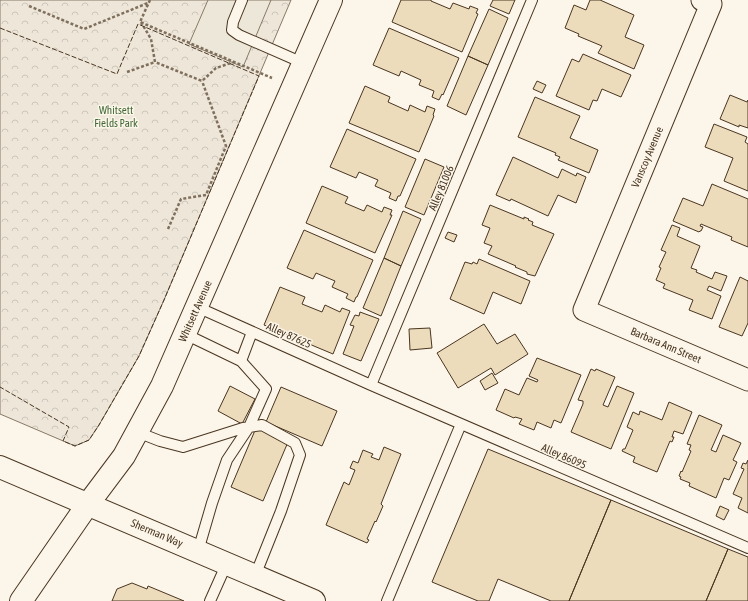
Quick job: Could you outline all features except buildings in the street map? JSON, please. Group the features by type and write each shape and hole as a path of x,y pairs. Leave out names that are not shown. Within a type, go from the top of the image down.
{"main road":[{"name":"Whitsett Avenue","path":"21,601 88,504 124,456 162,386 330,0"},
{"name":"Sherman Way","path":"0,468 255,576 292,597 314,601"}],"street":[{"name":"Vanscoy Avenue","path":"584,310 707,2"},
{"name":"Barbara Ann Street","path":"584,310 748,380"}],"lane":[{"path":"242,0 233,22 232,30 239,36 303,63"},
{"name":"Alley 81006","path":"371,386 532,0"},
{"name":"Alley 87625","path":"197,307 371,386"},
{"path":"241,361 252,332"},
{"path":"185,334 241,361 266,390 249,427 227,460 212,503 198,551"},
{"name":"Alley 86095","path":"371,386 748,548"},
{"path":"137,432 160,441 183,446 262,424 295,444 300,455 281,511 255,576"},
{"path":"387,601 461,424"},
{"path":"210,601 227,564"}],"path":[{"path":"28,6 84,29 149,2"},
{"path":"140,22 149,2"},
{"path":"140,22 151,39 155,62"},
{"path":"140,22 292,87"},
{"path":"127,72 155,62 202,82 226,146 206,195 181,199 168,229"},
{"path":"202,82 216,68 234,62"}],"green space":[{"name":"Whitsett Fields Park","path":"0,0 291,0 139,356 89,440 75,446 0,414"}],"shaded area":[{"path":"208,0 271,0 243,67 189,44"}],"fence":[{"path":"0,28 117,74 138,24 259,76 139,356 89,440 75,446 63,441 69,427 0,387"}]}
